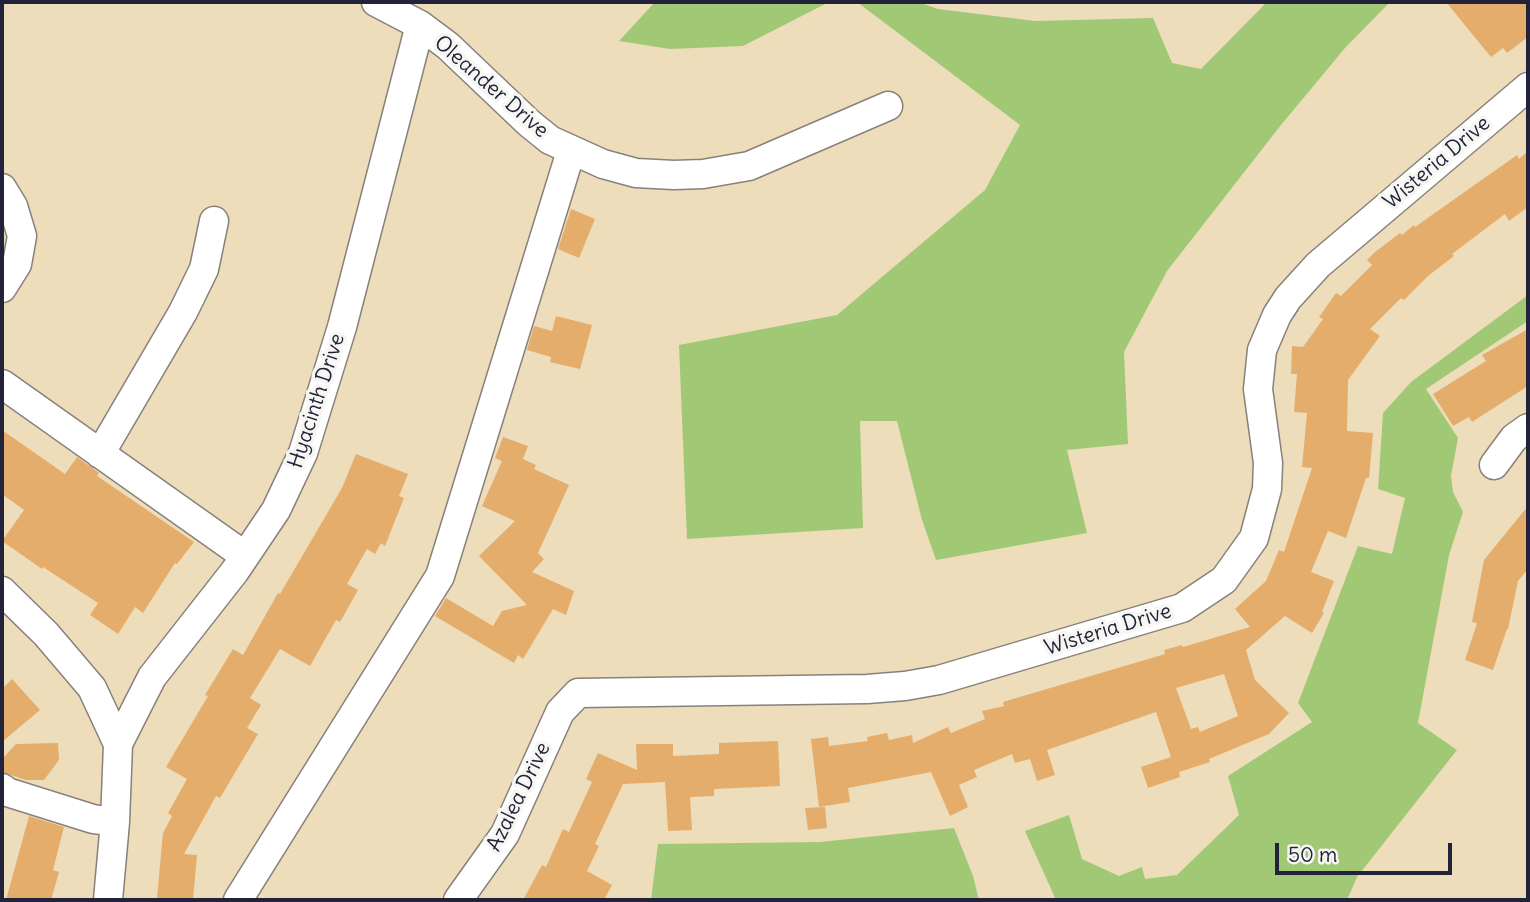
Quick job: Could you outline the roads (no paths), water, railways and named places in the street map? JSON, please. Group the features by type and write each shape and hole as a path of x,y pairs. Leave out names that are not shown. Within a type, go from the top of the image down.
{"street":[{"name":"Oleander Drive","path":"376,2 420,25 470,66 550,140 603,164 636,173 674,176 716,173 749,166 888,106"},
{"name":"Hyacinth Drive","path":"108,900 118,744 152,677 245,556 276,510 303,453 342,327 420,25"},
{"name":"Wisteria Drive","path":"578,693 786,691 905,686 976,670 1182,608 1224,580 1254,538 1267,489 1268,463 1258,389 1262,350 1277,315 1302,281 1318,265 1528,87"},
{"path":"238,900 440,576 571,151"},
{"path":"2,188 13,206 22,236 18,264 2,288"},
{"path":"100,454 183,313 204,269 214,221"},
{"path":"2,384 245,556"},
{"path":"1494,465 1514,438 1528,428"},
{"path":"2,591 47,634 92,688 118,744"},
{"name":"Azalea Drive","path":"458,900 505,834 560,712 578,693"},
{"path":"2,788 7,792 93,819 115,822"}]}
